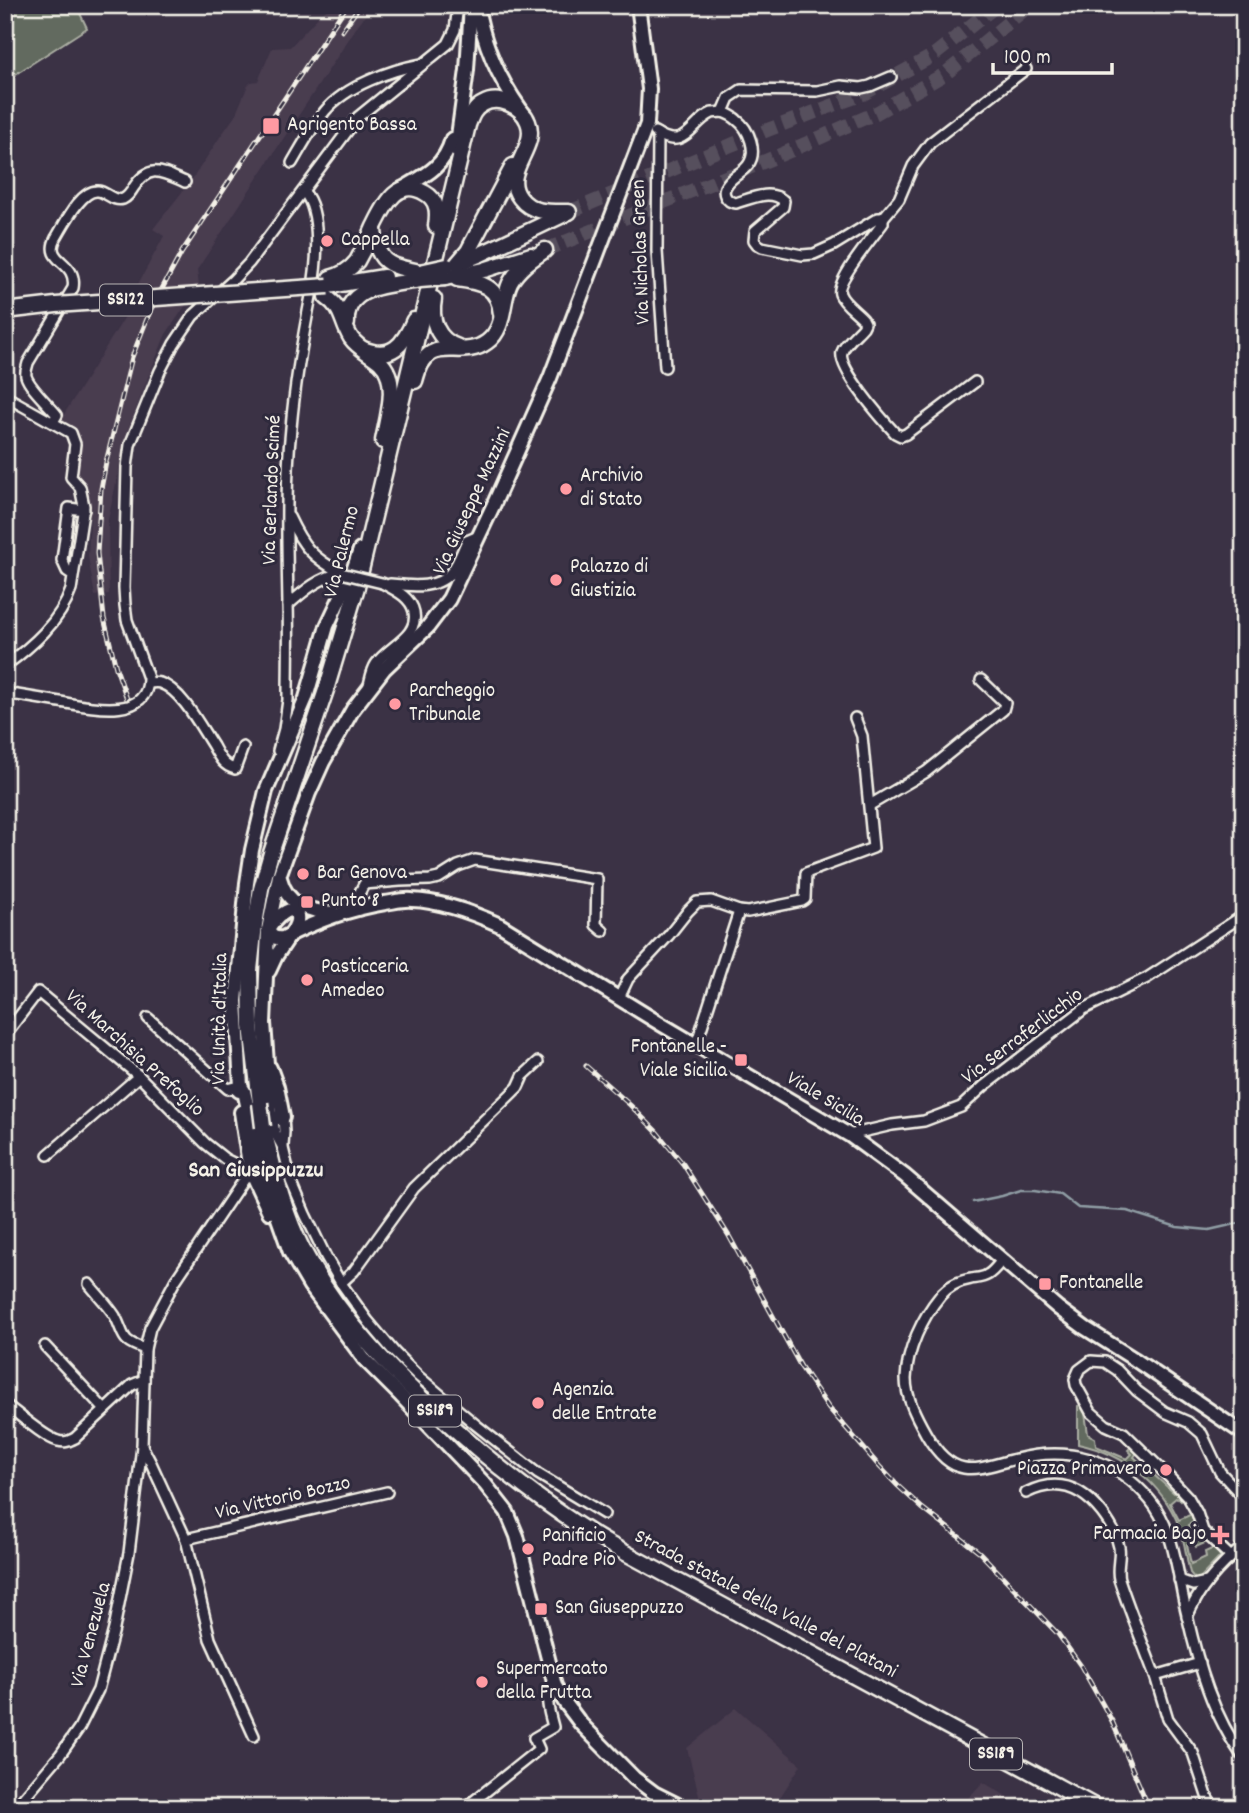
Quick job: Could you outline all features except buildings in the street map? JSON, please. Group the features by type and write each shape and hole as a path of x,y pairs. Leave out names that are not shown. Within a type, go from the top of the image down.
{"main road":[{"path":"437,272 468,251 530,139 531,132 523,113 508,103 499,101 482,104 476,109 468,125 451,194"},
{"path":"347,328 348,308 362,292 437,272 569,212 536,210 520,199 514,175 525,147"},
{"path":"328,287 337,276 352,267 381,211 395,193 408,189 426,193 438,212 437,272 404,341 386,352 363,349"},
{"name":"Via Palermo","path":"260,1105 251,1026 250,970 261,889 357,587 437,272 451,194"},
{"path":"374,227 377,250 386,262 393,266 475,281 494,293 499,302 501,318"},
{"path":"444,227 445,258 433,303 434,321 445,341 466,349"},
{"path":"326,690 345,647 356,610 418,370 426,358 439,350 466,349 488,341 498,329 510,282 523,267 545,250 506,264 328,287"},
{"path":"328,287 352,340 385,368 390,376 392,387 377,503"},
{"name":"SS122","path":"5,311 56,305 328,287"},
{"name":"Strada statale della Valle del Platani","path":"260,1105 267,1121 287,1212 301,1246 319,1278 373,1350 408,1387 477,1449 573,1524 1098,1808"}],"street":[{"path":"5,693 103,709 134,703 144,693 149,683 127,620 125,604 127,467 130,445 160,371 193,316 249,263 359,117 444,47 454,35 458,5"},
{"name":"Via Palermo","path":"451,194 467,70 471,5"},
{"path":"477,5 481,30 493,62 507,90 523,113"},
{"name":"Via Giuseppe Mazzini","path":"604,1514 538,1474 425,1382 395,1353 368,1321 341,1283 305,1214 291,1181 283,1148 284,1132 267,1121 260,1105 277,1087 268,1062 264,1023 268,930 310,793 323,762 353,709 384,669 445,606 550,378 647,124 649,89 638,5"},
{"path":"292,163 314,126 332,103 377,76 398,68 424,64"},
{"path":"975,382 906,434 901,436 895,433 867,401 842,362 842,353 865,323 840,296 839,287 883,223 883,218 899,199 913,166 930,144 1026,69"},
{"path":"723,111 729,98 741,90 817,91 841,86 861,88 891,77"},
{"path":"395,193 433,170 447,154 464,94"},
{"path":"647,124 669,139 680,138 692,131 712,113 723,111 742,124 751,141 752,152 749,164 726,186 726,198 736,203 764,195 780,197 784,201 783,207 755,231 754,240 760,246 802,255 814,254 878,218 883,218"},
{"name":"Via Nicholas Green","path":"658,134 657,251 665,368"},
{"path":"53,422 57,415 26,376 28,363 73,288 73,274 57,258 53,243 88,192 99,191 116,199 124,198 144,175 154,171 185,181"},
{"name":"Via Gerlando Scimé","path":"266,791 287,710 287,513 290,429 298,363 316,269 314,216 309,198 304,192"},
{"path":"5,396 68,430 75,440 71,477 80,487 84,510 67,601 36,641 5,666"},
{"name":"Via Unità d'Italia","path":"286,1240 266,1207 250,1171 260,1105 239,1091 242,1086 236,1001 247,883 266,791 306,698 327,626 353,572 377,503"},
{"path":"73,575 67,571 62,560 69,508 84,510"},
{"path":"287,513 314,557 341,573 382,583 418,586 442,580 454,569 467,541 479,536"},
{"path":"288,605 317,582 341,573"},
{"path":"369,688 377,662 405,637 415,623 413,606 398,592 382,583"},
{"path":"5,660 22,653"},
{"path":"870,805 926,772 1003,710 1005,703 981,680"},
{"path":"149,683 160,683 179,697 229,767 235,769 243,747"},
{"path":"619,998 628,979 696,902 711,901 748,912 802,901 806,895 806,873 873,848 862,736 855,718"},
{"path":"298,909 281,882 277,852 302,762"},
{"path":"346,912 298,909 281,915 268,930 272,937 283,939 319,920 346,912 364,884 430,880 475,860 597,879 596,925 603,931"},
{"name":"Viale Sicilia","path":"346,912 410,900 441,904 500,925 849,1135 905,1176 1084,1328 1244,1434"},
{"path":"291,934 298,909"},
{"path":"696,1045 738,911"},
{"name":"Via Serraferlicchio","path":"849,1135 924,1121 961,1107 1084,1009 1147,978 1244,915"},
{"name":"Via Giuseppe Mazzini","path":"265,985 276,956 291,934"},
{"name":"Via Marchisia Prefoglio","path":"5,1035 38,992 139,1076 205,1143 225,1159 250,1171"},
{"path":"148,1018 228,1089 242,1086"},
{"path":"341,1283 354,1271 414,1188 518,1087 523,1076 538,1062"},
{"path":"48,1155 139,1076"},
{"name":"Via Unità d'Italia","path":"267,1121 252,1152 290,1252 310,1286 364,1359 485,1484 507,1512 517,1536 555,1686 580,1724 634,1778 654,1793 684,1808"},
{"path":"234,1163 252,1152"},
{"path":"250,1171 255,1174 273,1204"},
{"name":"Via Venezuela","path":"15,1808 79,1728 98,1690 130,1553 142,1446 145,1349 150,1328 175,1281 250,1171"},
{"path":"1002,1260 988,1275 948,1288 934,1304 916,1336 906,1380 908,1394 919,1421 932,1446 953,1464 963,1468 1056,1453 1085,1457 1111,1467 1138,1487 1162,1518 1172,1545 1187,1617 1209,1692 1227,1733 1244,1758"},
{"path":"89,1284 115,1317 124,1339 131,1345 145,1349"},
{"path":"45,1346 105,1410"},
{"path":"1231,1557 1203,1531 1188,1497 1169,1477 1124,1433 1106,1425 1091,1412 1075,1379 1079,1370 1086,1363 1105,1362 1117,1370 1137,1391 1166,1412 1188,1422 1202,1434 1220,1472 1244,1498"},
{"path":"5,1405 52,1439 64,1442 75,1438 132,1385 144,1380"},
{"name":"Via Venezuela","path":"142,1446 186,1539 210,1639 254,1736"},
{"path":"1026,1493 1043,1486 1060,1486 1081,1491 1109,1522 1119,1547 1118,1577 1168,1719 1193,1753 1211,1808"},
{"name":"Via Vittorio Bozzo","path":"186,1539 387,1492"},
{"path":"1187,1617 1195,1598 1208,1581 1244,1546"},
{"path":"1179,1580 1193,1585 1208,1581"},
{"path":"1155,1676 1200,1663"},
{"path":"465,1808 538,1749 534,1738 553,1727 547,1702 551,1689 555,1686"}],"shaded area":[{"path":"5,5 76,5 87,28 5,81"},
{"path":"333,5 374,5 360,22 197,270 199,286 166,334 127,433 108,520 109,594 95,596 88,557 90,520 87,517 85,485 76,476 73,430 61,419 141,291 137,286 164,236 153,229 193,178 235,116 248,85 258,81 272,48 290,47"},
{"path":"1081,1405 1088,1434 1095,1438 1096,1446 1127,1459 1132,1454 1128,1450 1132,1446 1138,1451 1134,1457 1174,1493 1178,1490 1185,1497 1181,1501 1177,1497 1170,1503 1179,1520 1194,1513 1197,1520 1188,1525 1194,1538 1202,1535 1205,1543 1196,1547 1194,1542 1187,1545 1191,1564 1206,1557 1205,1552 1214,1548 1220,1557 1199,1579 1195,1579 1190,1573 1181,1532 1171,1510 1151,1483 1139,1472 1111,1455 1078,1444 1078,1406"},
{"path":"736,1708 801,1765 773,1808 705,1808 699,1795 687,1748"},
{"path":"983,1782 1026,1808 959,1808"}],"waterway":[{"path":"973,1202 1021,1190 1035,1190 1060,1194 1078,1208 1127,1211 1177,1227 1209,1230 1244,1222"}],"tunnel":[{"path":"569,212 770,129 863,94 934,55 997,5"},
{"path":"545,250 778,156 876,113 945,74 1030,5"}],"railway":[{"path":"127,699 116,668 104,618 97,553 101,489 132,357 151,309 182,252 347,5"},
{"path":"342,31 360,5"},
{"path":"586,1066 656,1131 683,1164 729,1236 801,1367 828,1407 898,1486 980,1553 1058,1634 1081,1666 1112,1721 1149,1808"}],"place":[{"name":"Agrigento Bassa","path":"271,126"},
{"name":"Cappella","path":"327,241"},
{"name":"Archivio di Stato","path":"566,489"},
{"name":"Palazzo di Giustizia","path":"556,580"},
{"name":"Parcheggio Tribunale","path":"395,704"},
{"name":"Bar Genova","path":"303,874"},
{"name":"Punto 8","path":"307,902"},
{"name":"Pasticceria Amedeo","path":"307,980"},
{"name":"Fontanelle - Viale Sicilia","path":"741,1060"},
{"name":"Fontanelle","path":"1045,1284"},
{"name":"Agenzia delle Entrate","path":"538,1403"},
{"name":"Piazza Primavera","path":"1166,1470"},
{"name":"Farmacia Bajo","path":"1220,1535"},
{"name":"Panificio Padre Pio","path":"528,1549"},
{"name":"San Giuseppuzzo","path":"541,1609"},
{"name":"Supermercato della Frutta","path":"482,1682"}],"district":[{"name":"San Giusippuzzu","path":"256,1171"}]}
